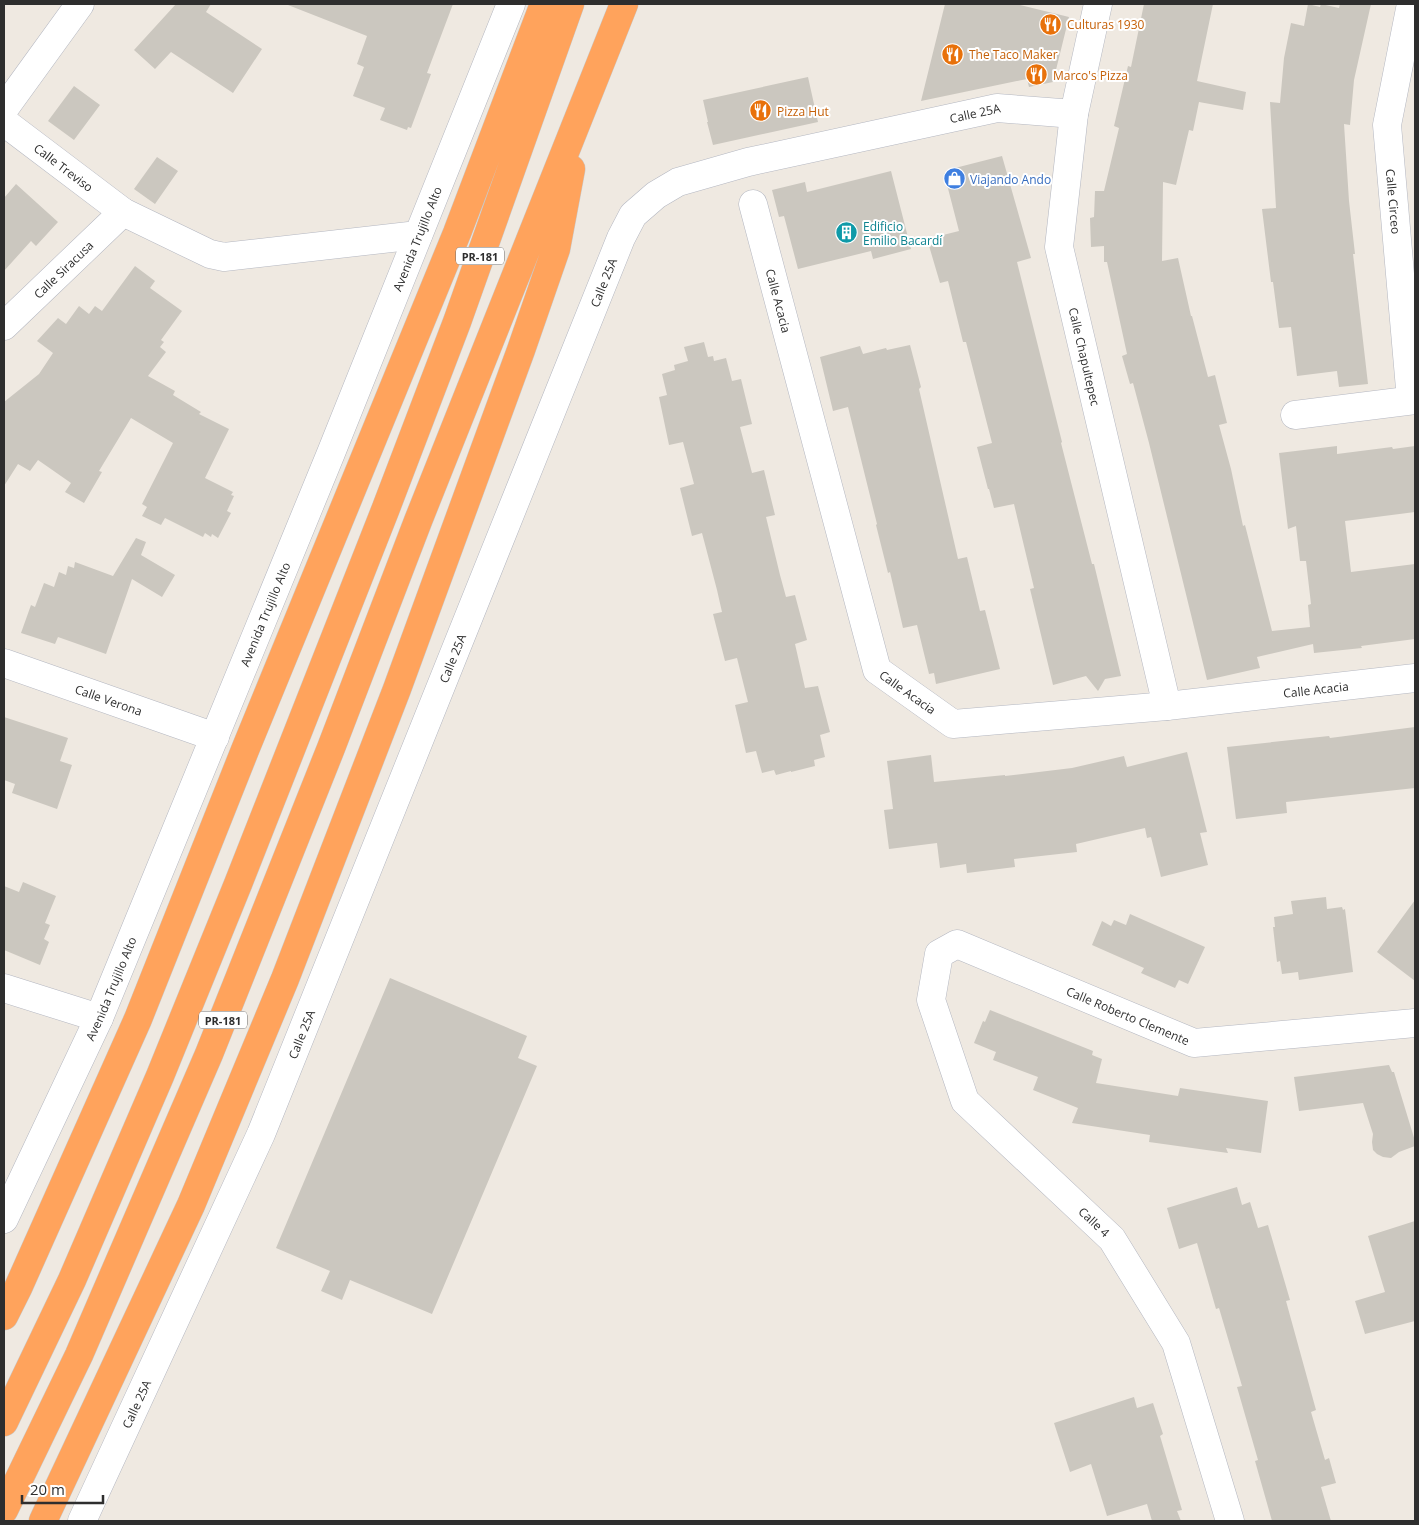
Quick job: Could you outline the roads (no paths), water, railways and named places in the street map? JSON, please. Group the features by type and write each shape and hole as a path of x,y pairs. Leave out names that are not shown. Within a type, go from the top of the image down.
{"highway":[{"path":"4,1316 138,1019 244,750 457,233 544,4"},
{"name":"PR-181","path":"4,1422 72,1280 160,1076 234,893 386,508 456,322 570,4"},
{"name":"PR-181","path":"4,1510 86,1338 206,1063 331,748 418,520 624,4"},
{"path":"44,1521 191,1205 285,979 397,689 556,249 582,110"}],"street":[{"path":"4,109 80,4"},
{"name":"Avenida Trujillo Alto","path":"4,1218 99,1018 335,444 511,4"},
{"name":"Calle Chapultepec","path":"1098,4 1074,114 1058,247 1167,706"},
{"name":"Calle Circeo","path":"1295,415 1413,400 1386,125 1411,4"},
{"name":"Calle 25A","path":"82,1521 261,1134 621,238 633,215 656,195 678,182 748,162 997,108 1074,114"},
{"name":"Calle Treviso","path":"4,122 123,212 210,254 224,257 418,235"},
{"name":"Calle Acacia","path":"753,204 877,670 953,724 1167,706 1415,678"},
{"name":"Calle Siracusa","path":"4,326 123,212"},
{"name":"Calle Verona","path":"4,663 215,737"},
{"name":"Calle Roberto Clemente","path":"934,981 939,954 957,944 1194,1043 1415,1024"},
{"name":"Calle 4","path":"934,981 931,1000 965,1101 1112,1239 1176,1343 1230,1521"},
{"path":"4,988 99,1018"}],"place":[{"name":"Culturas 1930","path":"1051,24"},
{"name":"The Taco Maker","path":"953,54"},
{"name":"Marco's Pizza","path":"1037,75"},
{"name":"Pizza Hut","path":"761,111"},
{"name":"Viajando Ando","path":"954,179"},
{"name":"Edificio Emilio Bacardí","path":"847,233"}]}
